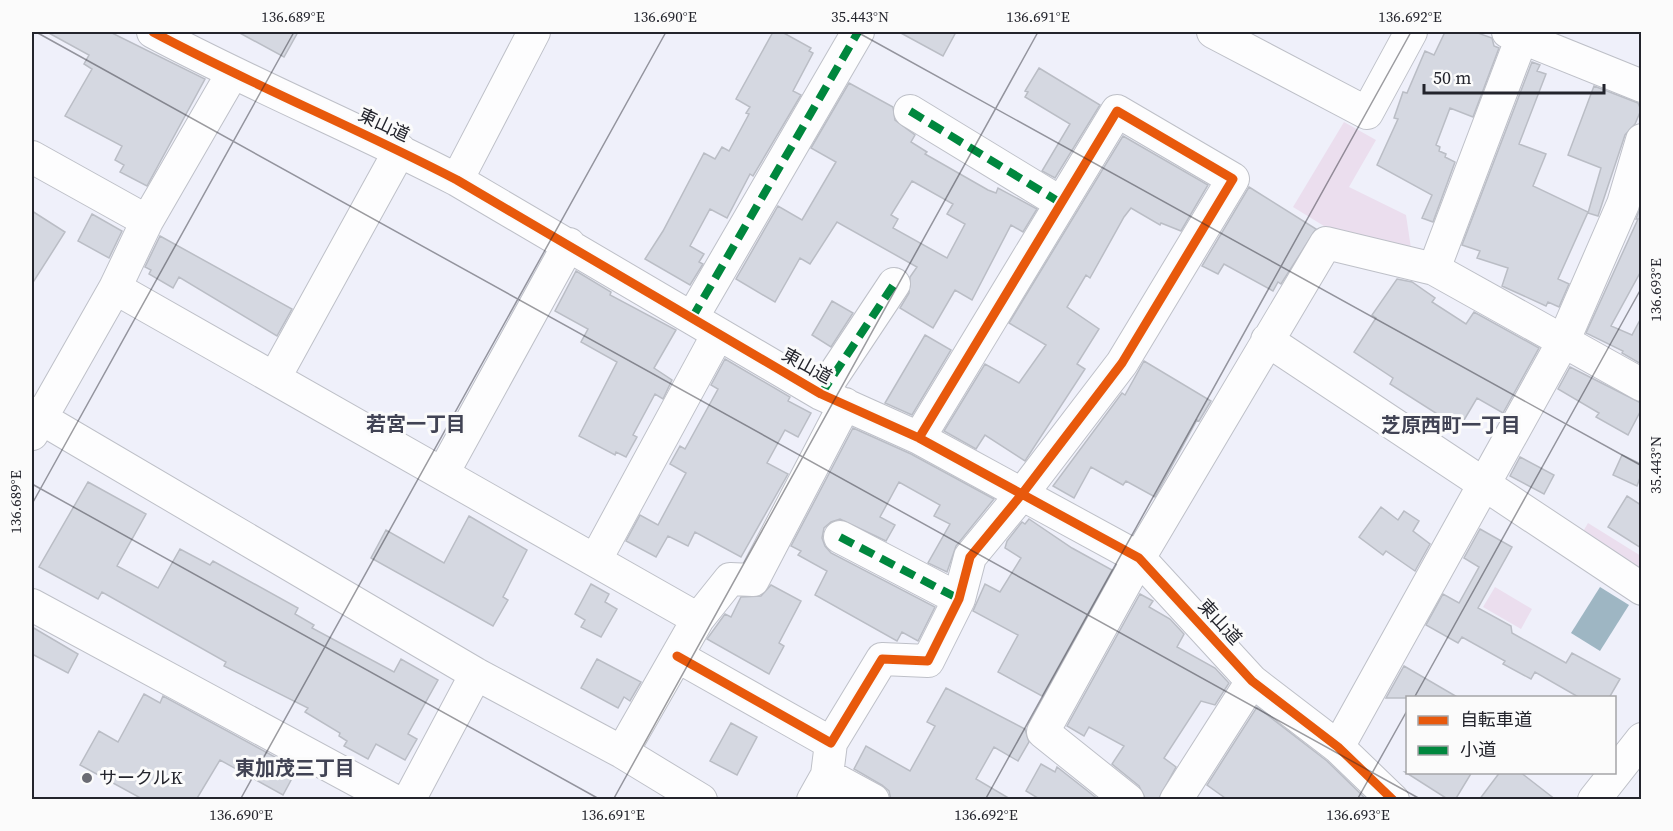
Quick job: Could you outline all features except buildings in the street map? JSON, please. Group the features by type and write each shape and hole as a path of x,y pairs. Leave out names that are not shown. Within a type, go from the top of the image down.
{"street":[{"name":"東山道","path":"153,32 190,40 232,74 400,150 457,180 833,399 919,438 1139,558 1252,681 1338,747 1393,800"},
{"path":"457,180 534,32"},
{"path":"692,318 858,32"},
{"path":"1213,32 1366,113 1411,32"},
{"path":"1434,268 1515,34 1577,44 1641,86"},
{"path":"232,74 147,221 115,288 35,422 476,674 622,752 701,800"},
{"path":"910,111 1061,203"},
{"path":"873,800 820,787 831,743 882,659 928,661 959,599 970,557 1022,494 1122,363 1233,179 1117,111 919,438"},
{"path":"1338,747 1563,342 1623,204 1641,140"},
{"path":"275,377 400,150"},
{"path":"32,157 147,221"},
{"path":"1128,800 1042,732 1139,558 1326,243 1434,268 1641,385"},
{"path":"443,473 569,244"},
{"path":"622,752 698,619 730,579 753,580 833,399 894,284"},
{"path":"115,288 596,559 698,619"},
{"path":"596,559 718,334"},
{"path":"1267,340 1641,589"},
{"path":"840,537 959,599"},
{"path":"32,605 393,800"},
{"path":"677,656 831,743"},
{"path":"409,800 476,674"},
{"path":"1182,797 1252,681"},
{"path":"1616,771 1641,739"},
{"path":"1594,800 1614,774"}],"shaded area":[{"path":"1344,122 1376,140 1349,187 1406,215 1412,255 1337,234 1293,207"},
{"path":"1588,523 1641,556 1641,576 1581,535"},
{"path":"1495,587 1532,609 1521,629 1483,607"}],"water":[{"path":"1600,587 1629,605 1600,651 1571,633"}],"marked path":[{"path":"692,318 858,32"},
{"path":"910,111 1061,203"},
{"path":"821,394 894,284"},
{"path":"840,537 959,599"}],"cycle path":[{"path":"153,32 457,180 821,394 919,438 1139,558 1252,681 1338,747 1393,800"},
{"path":"677,656 831,743 882,659 928,661 959,599 970,557 1022,494 1122,363 1233,179 1117,111 919,438"}],"place":[{"name":"サークルK","path":"87,778"}],"district":[{"name":"若宮一丁目","path":"416,424"},
{"name":"芝原西町一丁目","path":"1451,425"},
{"name":"東加茂三丁目","path":"295,768"}]}
